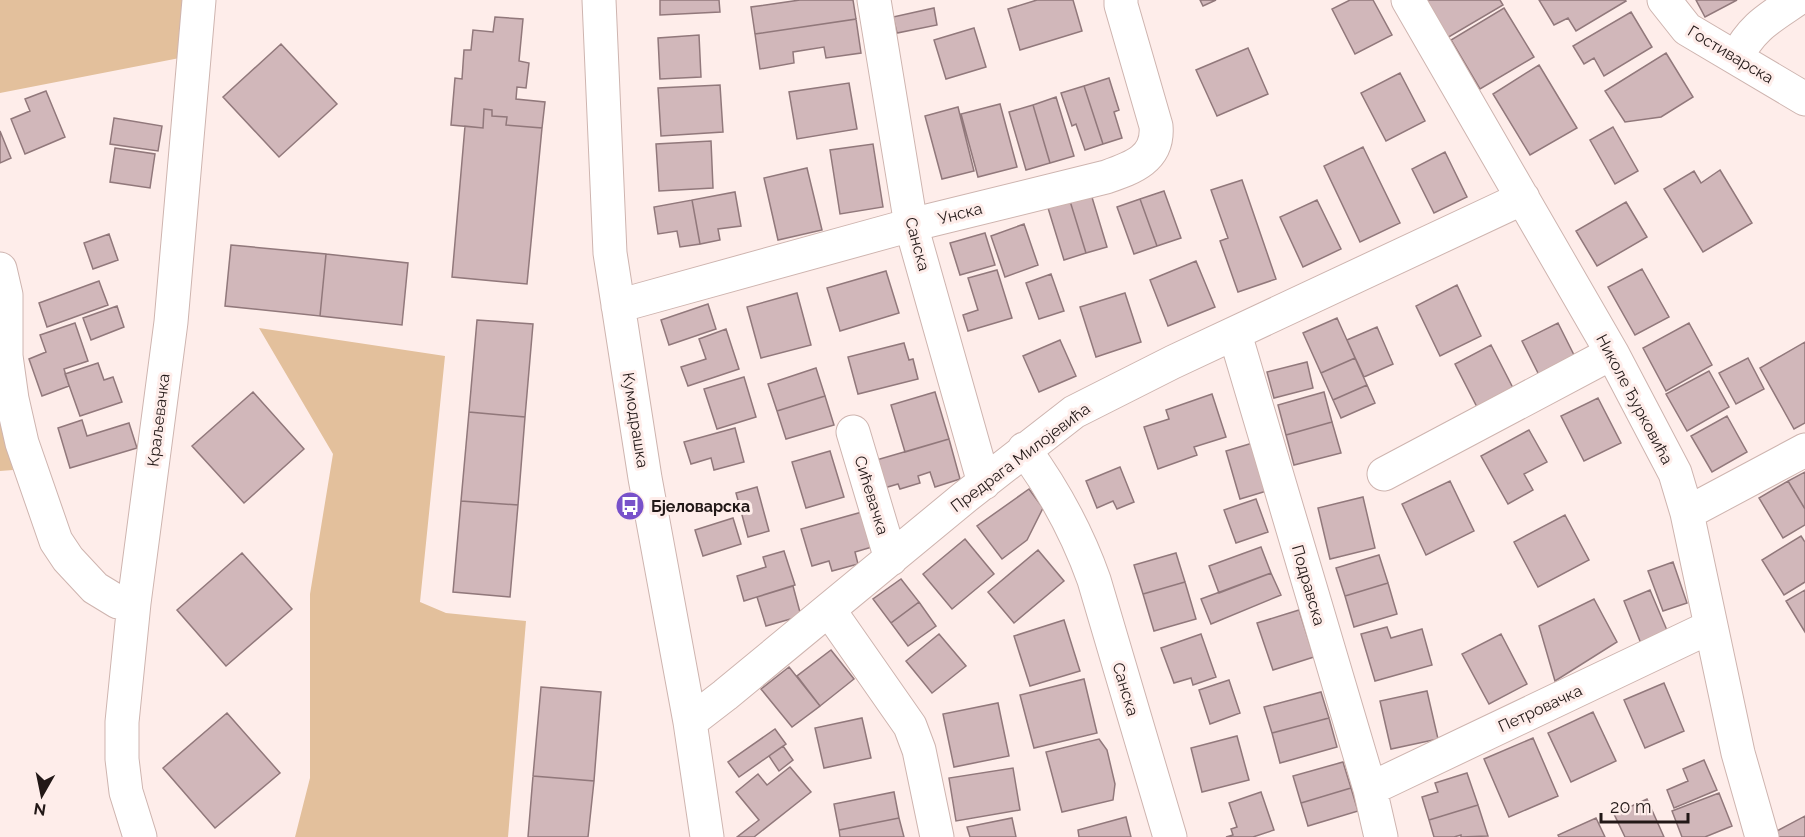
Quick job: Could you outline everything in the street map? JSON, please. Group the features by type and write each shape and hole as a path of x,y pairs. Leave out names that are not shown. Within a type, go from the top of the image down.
{"street":[{"name":"Краљевачка","path":"138,832 126,792 122,759 122,722 134,603 171,322 200,0"},
{"name":"Кумодрашка","path":"599,0 610,253 645,478 690,722 707,837"},
{"name":"Санска","path":"874,0 911,225 984,483"},
{"name":"Николе Ђурковића","path":"1408,0 1612,353 1675,473 1687,513 1757,835"},
{"name":"Гостиварска","path":"1664,0 1687,29 1805,99"},
{"path":"1736,58 1748,36 1796,0"},
{"name":"Унска","path":"618,306 911,225 1106,177 1133,167 1146,157 1155,145 1156,126 1121,3"},
{"name":"Предрага Милојевића","path":"690,722 1024,449 1083,406 1523,198"},
{"path":"0,268 6,295 6,356 12,399 22,443 56,541 68,559 95,588 118,602 134,603"},
{"name":"Подравска","path":"1235,333 1370,789 1381,837"},
{"path":"1384,474 1612,353"},
{"name":"Сићевачка","path":"853,432 891,559"},
{"name":"Санска","path":"1024,449 1044,476 1081,543 1170,837"},
{"path":"1687,513 1805,450"},
{"path":"829,610 910,726 919,750 937,837"},
{"name":"Петровачка","path":"1370,789 1710,627"}],"shaded area":[{"path":"0,0 199,0 195,55 0,93"},
{"path":"259,328 445,356 420,602 446,613 526,621 508,837 295,837 310,778 310,594 333,454"},
{"path":"0,392 13,470 0,471"}],"building":[{"path":"660,0 719,0 720,12 660,15"},
{"path":"800,0 853,0 856,19 755,34 751,7"},
{"path":"1037,0 1073,0 1082,31 1020,50 1008,9"},
{"path":"1200,0 1216,0 1203,6"},
{"path":"1350,0 1373,0 1392,35 1355,54 1332,9"},
{"path":"1424,0 1500,0 1503,5 1447,38"},
{"path":"1539,0 1626,1 1576,31 1568,18 1554,25"},
{"path":"1696,0 1737,0 1705,17"},
{"path":"934,8 937,25 897,33 893,17"},
{"path":"1504,8 1534,57 1480,89 1451,40"},
{"path":"1631,12 1652,47 1604,76 1594,58 1584,64 1573,46"},
{"path":"495,17 523,19 519,61 529,63 526,88 517,87 516,99 545,102 542,128 506,125 507,117 492,116 492,110 484,109 483,128 451,125 455,78 462,79 464,50 471,50 473,30 493,32"},
{"path":"856,19 861,53 826,58 824,47 793,52 794,63 760,69 755,34"},
{"path":"974,28 986,67 946,79 934,40"},
{"path":"699,35 701,77 660,79 658,38"},
{"path":"281,44 337,104 279,157 223,97"},
{"path":"1248,48 1268,94 1217,116 1196,70"},
{"path":"1666,53 1693,97 1661,117 1625,122 1605,91"},
{"path":"1539,65 1577,128 1530,155 1493,94"},
{"path":"1400,73 1425,121 1386,141 1361,93"},
{"path":"1109,78 1119,110 1114,112 1122,138 1103,144 1084,86"},
{"path":"849,83 857,129 797,139 789,92"},
{"path":"720,85 723,132 661,136 658,88"},
{"path":"1084,86 1103,144 1085,150 1076,124 1072,126 1061,93"},
{"path":"46,91 65,137 25,154 11,119 30,111 25,99"},
{"path":"1056,97 1074,156 1050,163 1033,105"},
{"path":"1000,104 1017,167 978,177 961,114"},
{"path":"1033,105 1050,163 1026,170 1009,112"},
{"path":"958,107 974,171 942,179 925,116"},
{"path":"484,109 492,110 492,116 507,117 506,125 542,128 527,284 452,277 465,126 483,128"},
{"path":"114,118 162,126 158,151 110,144"},
{"path":"1613,127 1638,171 1615,184 1590,140"},
{"path":"0,131 11,158 0,163"},
{"path":"711,141 713,188 659,191 656,144"},
{"path":"873,144 883,207 840,214 830,150"},
{"path":"1363,147 1400,223 1360,242 1324,166"},
{"path":"115,148 155,154 150,188 110,182"},
{"path":"1445,152 1467,197 1434,213 1412,169"},
{"path":"807,168 822,230 778,240 764,178"},
{"path":"1720,170 1752,223 1703,252 1664,189 1694,171 1701,183"},
{"path":"1242,180 1276,279 1238,292 1220,241 1228,238 1211,190"},
{"path":"1164,191 1181,238 1157,246 1140,199"},
{"path":"735,192 741,226 718,229 720,240 700,244 692,200"},
{"path":"1091,194 1107,247 1086,253 1070,201"},
{"path":"1140,199 1157,246 1134,254 1117,207"},
{"path":"692,200 700,244 680,247 677,231 658,234 654,207"},
{"path":"1317,200 1341,249 1303,267 1280,217"},
{"path":"1070,201 1086,253 1064,260 1048,208"},
{"path":"1626,202 1647,237 1597,266 1576,231"},
{"path":"1024,224 1038,265 1005,277 991,236"},
{"path":"985,233 995,265 960,275 950,243"},
{"path":"109,234 118,260 93,269 84,243"},
{"path":"231,245 326,254 320,316 225,306"},
{"path":"326,254 408,263 402,325 320,316"},
{"path":"1196,261 1215,307 1168,326 1150,280"},
{"path":"1642,269 1669,317 1635,335 1608,287"},
{"path":"997,270 1012,318 968,331 963,315 978,310 968,278"},
{"path":"886,271 899,313 840,331 827,288"},
{"path":"1051,274 1064,311 1039,319 1026,283"},
{"path":"99,281 108,305 47,327 39,303"},
{"path":"1457,285 1481,336 1440,356 1416,306"},
{"path":"797,293 811,345 761,358 747,307"},
{"path":"1125,293 1141,342 1096,357 1080,307"},
{"path":"708,304 716,329 669,345 661,320"},
{"path":"117,306 124,327 91,340 83,318"},
{"path":"1337,318 1355,358 1321,373 1303,333"},
{"path":"477,320 533,324 525,417 469,412"},
{"path":"75,323 88,361 64,369 69,386 42,396 29,359 46,352 40,335"},
{"path":"1558,323 1576,359 1540,377 1522,341"},
{"path":"1689,323 1712,365 1666,391 1643,348"},
{"path":"1377,327 1393,364 1364,377 1347,340"},
{"path":"726,329 739,369 688,386 681,367 706,359 699,339"},
{"path":"1060,340 1076,376 1039,392 1023,356"},
{"path":"1805,342 1805,423 1794,429 1760,368"},
{"path":"904,343 909,360 913,359 918,379 858,394 848,357"},
{"path":"1491,345 1514,390 1478,409 1455,364"},
{"path":"1355,358 1367,385 1333,400 1321,373"},
{"path":"1748,358 1764,389 1736,404 1719,373"},
{"path":"1307,362 1313,388 1274,398 1267,372"},
{"path":"98,363 104,380 113,377 122,402 80,416 65,374"},
{"path":"816,368 825,396 777,411 768,384"},
{"path":"1709,371 1729,407 1687,431 1666,394"},
{"path":"744,377 756,417 717,429 704,389"},
{"path":"1367,385 1375,403 1341,418 1333,400"},
{"path":"253,392 304,449 244,503 192,446"},
{"path":"935,392 949,439 905,452 891,405"},
{"path":"1324,392 1332,422 1286,435 1278,405"},
{"path":"1212,394 1226,437 1194,447 1197,455 1158,469 1144,427 1169,419 1166,410"},
{"path":"825,396 834,425 786,439 777,411"},
{"path":"1598,398 1621,443 1584,461 1561,416"},
{"path":"469,412 525,417 518,505 461,501"},
{"path":"1727,416 1747,452 1712,472 1691,436"},
{"path":"82,420 87,436 129,423 137,448 70,468 58,428"},
{"path":"1332,422 1341,453 1294,465 1286,435"},
{"path":"735,428 744,462 714,470 711,458 691,464 684,442"},
{"path":"1529,430 1547,462 1524,474 1533,490 1508,504 1481,456"},
{"path":"949,439 960,479 935,487 930,472 918,476 920,483 900,489 898,484 874,491 866,463"},
{"path":"1256,442 1270,490 1240,499 1226,451"},
{"path":"830,451 844,497 806,508 792,462"},
{"path":"1120,467 1134,502 1117,509 1113,501 1097,508 1086,481"},
{"path":"1805,472 1805,509 1788,481"},
{"path":"1450,481 1474,531 1426,555 1402,504"},
{"path":"1788,481 1805,509 1805,525 1783,538 1759,498"},
{"path":"757,487 769,531 748,537 736,493"},
{"path":"1029,489 1043,508 1027,540 1002,559 977,526"},
{"path":"1363,497 1375,548 1330,559 1318,508"},
{"path":"1256,499 1268,532 1236,543 1224,510"},
{"path":"461,501 518,505 510,597 453,592"},
{"path":"862,512 872,547 855,552 858,564 832,571 829,561 812,566 801,529"},
{"path":"1565,515 1589,560 1538,587 1514,542"},
{"path":"733,518 741,544 703,556 695,530"},
{"path":"1801,536 1805,542 1805,582 1784,595 1762,560"},
{"path":"965,539 994,574 952,609 923,574"},
{"path":"1261,547 1271,573 1219,593 1209,566"},
{"path":"1038,550 1064,581 1014,623 988,592"},
{"path":"784,551 795,585 744,601 737,576 766,567 763,557"},
{"path":"242,553 292,609 226,666 177,610"},
{"path":"1176,553 1185,582 1143,594 1134,565"},
{"path":"1379,555 1388,583 1345,596 1336,568"},
{"path":"1673,562 1687,603 1663,611 1648,571"},
{"path":"1271,573 1281,595 1211,624 1201,599"},
{"path":"901,579 919,602 891,623 873,599"},
{"path":"1185,582 1196,619 1154,631 1143,594"},
{"path":"1388,583 1397,614 1354,627 1345,596"},
{"path":"793,586 801,616 766,626 757,597"},
{"path":"1650,590 1669,635 1642,646 1624,601"},
{"path":"1805,590 1805,632 1786,601"},
{"path":"1594,599 1617,642 1555,681 1539,626"},
{"path":"919,602 936,626 908,646 891,623"},
{"path":"1299,610 1314,657 1273,670 1257,623"},
{"path":"1064,620 1080,671 1030,686 1014,636"},
{"path":"1387,627 1391,638 1422,629 1432,665 1375,681 1361,634"},
{"path":"939,634 966,666 932,693 906,661"},
{"path":"1201,634 1216,677 1193,685 1191,678 1174,683 1161,648"},
{"path":"1501,634 1527,684 1489,704 1462,654"},
{"path":"831,650 854,679 820,706 797,676"},
{"path":"789,667 820,706 792,727 761,689"},
{"path":"1084,679 1097,733 1034,748 1020,695"},
{"path":"1229,680 1240,713 1210,724 1199,690"},
{"path":"1664,683 1684,731 1645,748 1624,700"},
{"path":"541,687 601,692 594,781 533,776"},
{"path":"1427,691 1438,739 1391,749 1380,701"},
{"path":"1321,692 1329,718 1272,733 1264,707"},
{"path":"998,703 1009,756 954,767 943,714"},
{"path":"1593,712 1616,761 1571,782 1548,733"},
{"path":"227,713 280,773 215,828 163,768"},
{"path":"862,718 871,758 824,768 815,728"},
{"path":"1329,718 1337,747 1280,763 1272,733"},
{"path":"775,729 786,744 739,777 728,762"},
{"path":"1237,736 1249,780 1202,792 1191,748"},
{"path":"1533,738 1558,796 1509,817 1484,759"},
{"path":"1099,739 1107,750 1115,784 1113,800 1062,812 1046,752"},
{"path":"783,746 793,760 779,771 769,756"},
{"path":"1704,760 1717,790 1674,808 1667,790 1688,781 1683,769"},
{"path":"1343,762 1351,788 1301,803 1293,776"},
{"path":"790,767 811,792 754,837 737,837 759,820 736,792 758,774 767,785"},
{"path":"1013,768 1020,810 956,821 949,778"},
{"path":"1467,773 1478,805 1429,820 1422,797 1438,792 1435,783"},
{"path":"533,776 594,781 588,837 528,837"},
{"path":"1351,788 1358,811 1308,826 1301,803"},
{"path":"894,792 899,818 839,830 834,804"},
{"path":"1261,792 1274,830 1253,837 1226,837 1233,835 1231,829 1237,827 1229,803"},
{"path":"1719,793 1732,826 1705,837 1682,837 1672,811"},
{"path":"1647,799 1664,837 1625,837 1614,814"},
{"path":"1478,805 1488,836 1434,837 1429,820"},
{"path":"1805,816 1805,837 1775,837 1773,833"},
{"path":"1126,817 1131,837 1079,837 1078,830"},
{"path":"899,818 904,837 840,837 839,830"},
{"path":"1012,818 1016,837 970,837 967,827"},
{"path":"1596,818 1605,837 1559,837 1558,835"}],"place":[{"name":"Бјеловарска","path":"630,506"}]}
